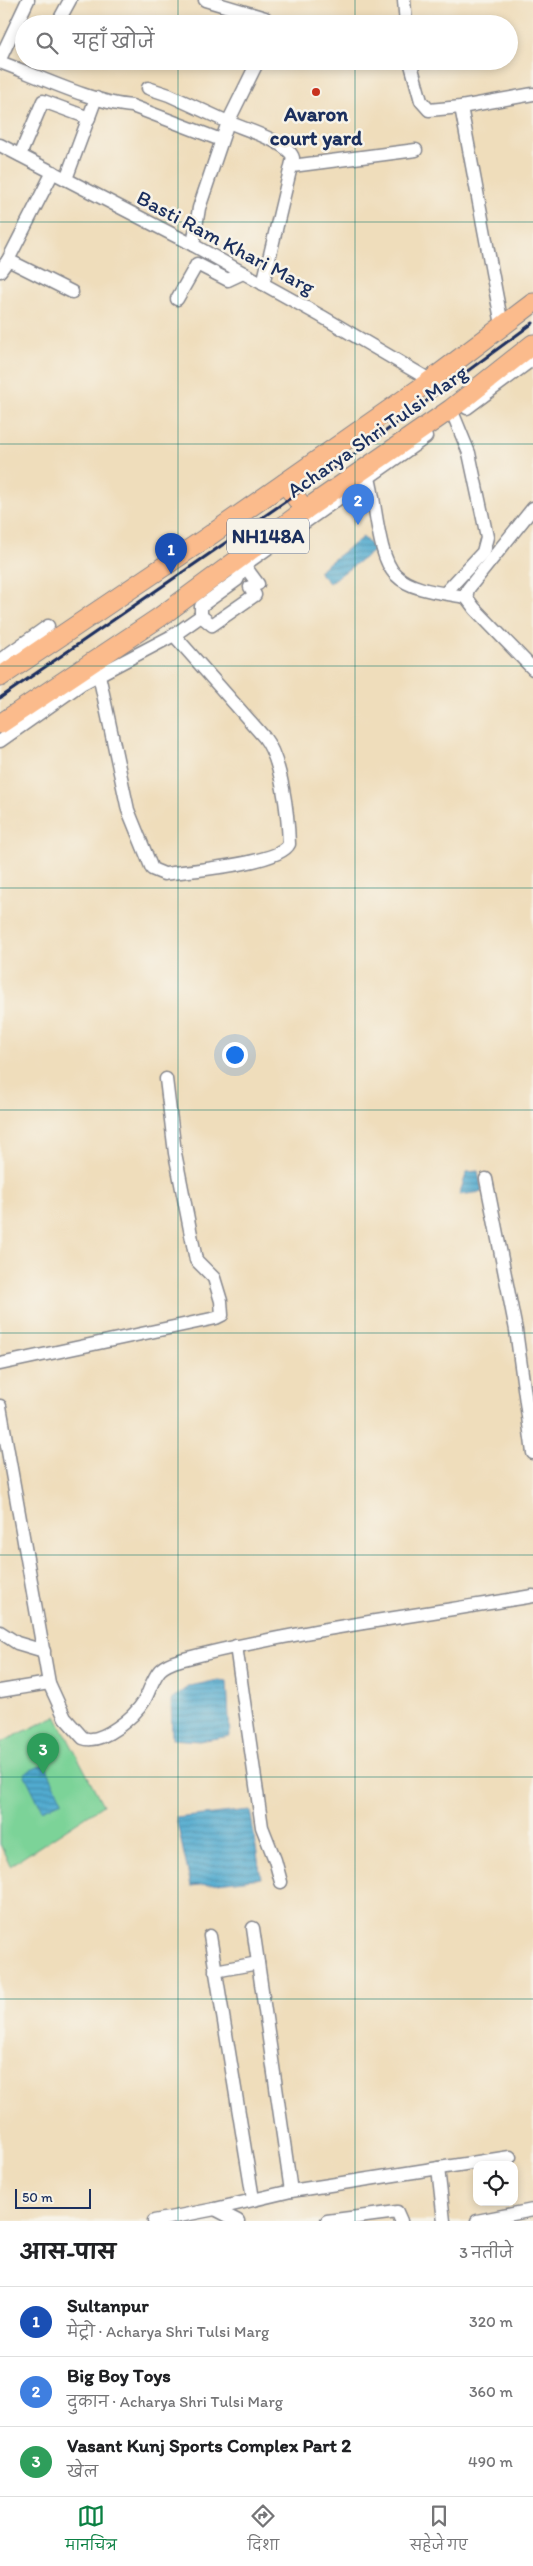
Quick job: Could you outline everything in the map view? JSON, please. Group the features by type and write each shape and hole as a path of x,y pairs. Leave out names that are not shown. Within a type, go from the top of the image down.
{"highway":[{"name":"Acharya Shri Tulsi Marg","path":"0,677 285,483 430,380 502,324 533,303"},
{"name":"Acharya Shri Tulsi Marg","path":"0,724 160,617 305,510 452,414 533,344"},
{"path":"285,483 305,510"}],"street":[{"path":"21,15 28,0"},
{"path":"62,15 70,0"},
{"path":"205,0 255,15"},
{"path":"404,0 405,15"},
{"path":"15,28 0,61 15,67"},
{"path":"23,70 120,106 132,106 221,140"},
{"path":"193,244 198,208 221,140 254,70"},
{"path":"412,70 417,92 425,108 432,111 533,94"},
{"path":"148,88 169,95 288,148 293,158 292,166 263,284"},
{"path":"66,179 96,98"},
{"path":"20,155 43,101 89,118"},
{"path":"460,107 502,324"},
{"name":"Basti Ram Khari Marg","path":"0,144 193,244 430,380"},
{"path":"292,166 416,150"},
{"path":"0,271 8,260 53,172"},
{"path":"8,260 72,292"},
{"path":"177,299 197,264 228,280 243,273"},
{"path":"201,616 201,606 236,580 244,565 369,478 452,414 533,359"},
{"path":"445,592 483,552 487,537 469,453 452,414"},
{"path":"369,478 383,548 391,570 404,581 466,597 475,609 533,669"},
{"path":"466,597 468,589 533,508"},
{"path":"201,616 212,625 255,595 250,588 258,584 244,565"},
{"path":"0,741 81,684 174,635 201,616"},
{"path":"0,660 48,626"},
{"path":"99,675 128,810 152,869 164,874 246,863 278,854 289,844 288,829 276,763 270,748 264,737 174,635"},
{"path":"0,1364 216,1318 222,1315 221,1301 214,1278 196,1260 175,1153 166,1079"},
{"path":"486,1178 516,1330 533,1453"},
{"path":"0,1406 49,1683 65,1718 78,1734 89,1740 96,1739 130,1718 145,1700 157,1674 163,1667 173,1662 236,1646 533,1596"},
{"path":"0,1632 17,1643 44,1651"},
{"path":"236,1646 262,1826 281,1882"},
{"path":"0,1691 49,1683"},
{"path":"253,1928 291,2190"},
{"path":"210,1936 253,2199"},
{"path":"216,1971 258,1963"},
{"path":"154,2221 216,2209 291,2190 510,2157"},
{"path":"438,2168 444,2221"},
{"path":"216,2209 238,2221"},
{"path":"477,2221 533,2210"},
{"path":"327,2221 397,2212 401,2221"}],"green space":[{"path":"56,1716 103,1805 10,1866 0,1844 0,1743"}],"water":[{"path":"363,537 375,550 329,583 318,571"},
{"path":"478,1171 482,1192 459,1195 467,1172"},
{"path":"218,1680 227,1681 230,1736 199,1741 172,1739 171,1700 190,1686"},
{"path":"45,1764 62,1801 42,1810 24,1773"},
{"path":"250,1810 261,1878 191,1886 176,1818"}],"railway":[{"path":"0,698 356,453 533,323"}],"place":[{"name":"Avaron court yard","path":"316,92"},
{"name":"Big Boy Toys","path":"358,525"},
{"name":"Sultanpur","path":"171,574"},
{"name":"Vasant Kunj Sports Complex Part 2","path":"43,1774"}]}
